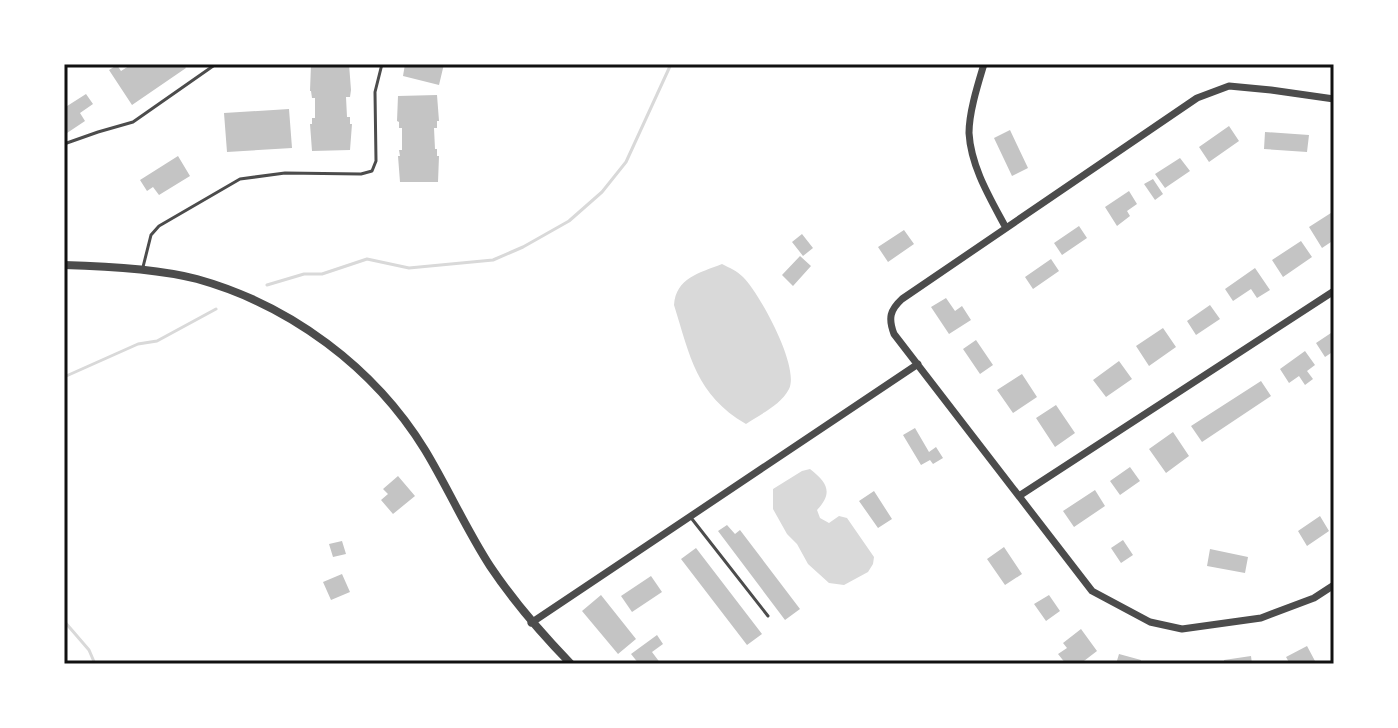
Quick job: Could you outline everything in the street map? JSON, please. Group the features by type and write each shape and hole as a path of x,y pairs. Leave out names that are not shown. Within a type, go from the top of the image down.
{"street":[{"path":"984,64 969,132 976,168 1006,228"},
{"path":"1334,99 1229,86 1197,98 895,306 890,315 894,334 1092,591 1150,622 1182,629 1261,618 1314,598 1334,585"},
{"path":"64,265 142,270 193,278 252,299 310,331 359,369 394,407 424,448 489,564 531,623 571,664"},
{"path":"1019,496 1334,291"},
{"path":"531,623 918,364"}],"lane":[{"path":"64,144 133,122 216,64"},
{"path":"142,270 151,235 159,226 240,179 285,173 361,174 372,171 376,161 375,92 382,64"},
{"path":"690,516 768,616"}],"shaded area":[{"path":"722,264 743,277 759,299 784,348 789,365 791,379 785,395 746,424 729,413 705,387 697,373 674,305 679,288 684,283"},
{"path":"810,469 826,488 825,498 817,510 820,518 829,523 839,516 847,518 874,557 868,572 844,585 829,583 808,564 773,509 773,489"}],"building":[{"path":"132,64 183,64 186,68 132,105 109,70 117,65 121,71"},
{"path":"311,64 349,64 351,90 350,97 346,97 347,117 350,117 352,124 350,150 312,151 310,124 315,118 315,98 312,98 310,91"},
{"path":"405,64 444,64 439,85 403,76"},
{"path":"86,94 93,104 80,113 85,121 64,135 64,108"},
{"path":"437,95 439,121 437,128 434,128 435,149 439,156 438,182 400,182 398,156 399,150 402,150 402,128 399,128 397,121 398,96"},
{"path":"289,109 292,148 227,152 224,113"},
{"path":"1229,126 1239,141 1209,162 1199,147"},
{"path":"1010,130 1028,168 1012,176 994,138"},
{"path":"1265,132 1309,135 1307,152 1264,149"},
{"path":"178,156 190,176 159,195 153,187 147,191 140,180"},
{"path":"1180,158 1190,171 1165,188 1155,174"},
{"path":"1153,179 1163,194 1155,200 1144,184"},
{"path":"1129,191 1137,204 1127,211 1130,216 1117,226 1105,207"},
{"path":"1334,211 1334,240 1322,248 1309,227"},
{"path":"1079,226 1087,238 1062,255 1054,243"},
{"path":"904,230 914,244 888,262 878,247"},
{"path":"802,234 813,248 803,256 792,242"},
{"path":"1301,241 1312,257 1283,277 1272,260"},
{"path":"800,256 811,266 793,286 782,275"},
{"path":"1051,259 1059,271 1033,289 1025,277"},
{"path":"1255,268 1270,290 1257,298 1251,289 1233,301 1225,289"},
{"path":"946,298 955,311 962,306 971,320 949,334 931,307"},
{"path":"1210,305 1220,319 1196,335 1187,321"},
{"path":"1163,328 1176,347 1149,366 1136,346"},
{"path":"1334,331 1334,351 1325,357 1316,343"},
{"path":"976,340 993,365 980,374 963,349"},
{"path":"1305,351 1315,365 1307,371 1313,379 1305,385 1299,376 1289,383 1280,369"},
{"path":"1119,361 1132,379 1106,397 1093,380"},
{"path":"1022,374 1037,397 1013,413 997,390"},
{"path":"1261,381 1271,396 1202,442 1191,426"},
{"path":"1056,405 1075,433 1055,447 1036,418"},
{"path":"915,428 929,452 936,447 943,458 933,464 930,460 921,465 903,435"},
{"path":"1173,432 1189,456 1166,473 1149,449"},
{"path":"1130,467 1140,481 1120,495 1110,481"},
{"path":"398,476 415,496 393,514 381,500 388,494 383,489"},
{"path":"1095,490 1105,506 1074,527 1063,511"},
{"path":"874,491 892,519 878,528 859,501"},
{"path":"1320,516 1329,531 1307,546 1298,531"},
{"path":"727,525 735,534 740,530 800,609 785,620 718,531"},
{"path":"1123,540 1133,555 1121,563 1111,548"},
{"path":"342,541 346,554 333,557 329,544"},
{"path":"1004,547 1022,574 1005,585 987,559"},
{"path":"696,548 762,634 747,645 681,559"},
{"path":"1210,549 1248,557 1245,573 1207,566"},
{"path":"342,574 350,592 331,600 323,582"},
{"path":"651,576 662,592 632,612 621,596"},
{"path":"601,595 636,639 618,654 582,611"},
{"path":"1049,595 1060,611 1046,621 1034,604"},
{"path":"1081,629 1097,651 1080,664 1066,664 1058,654 1067,648 1063,643"},
{"path":"657,635 663,644 652,652 661,664 639,664 631,654"},
{"path":"1307,646 1315,661 1290,664 1286,657"},
{"path":"1119,654 1141,660 1140,664 1116,664"},
{"path":"1251,656 1252,664 1224,664 1224,660"},
{"path":"1170,661 1206,661 1206,664 1170,664"}],"waterway":[{"path":"267,285 304,274 322,274 367,259 409,268 493,260 523,247 569,221 602,192 626,162 671,64"},
{"path":"64,377 138,344 157,341 216,309"},
{"path":"64,621 89,650 95,664"}]}
